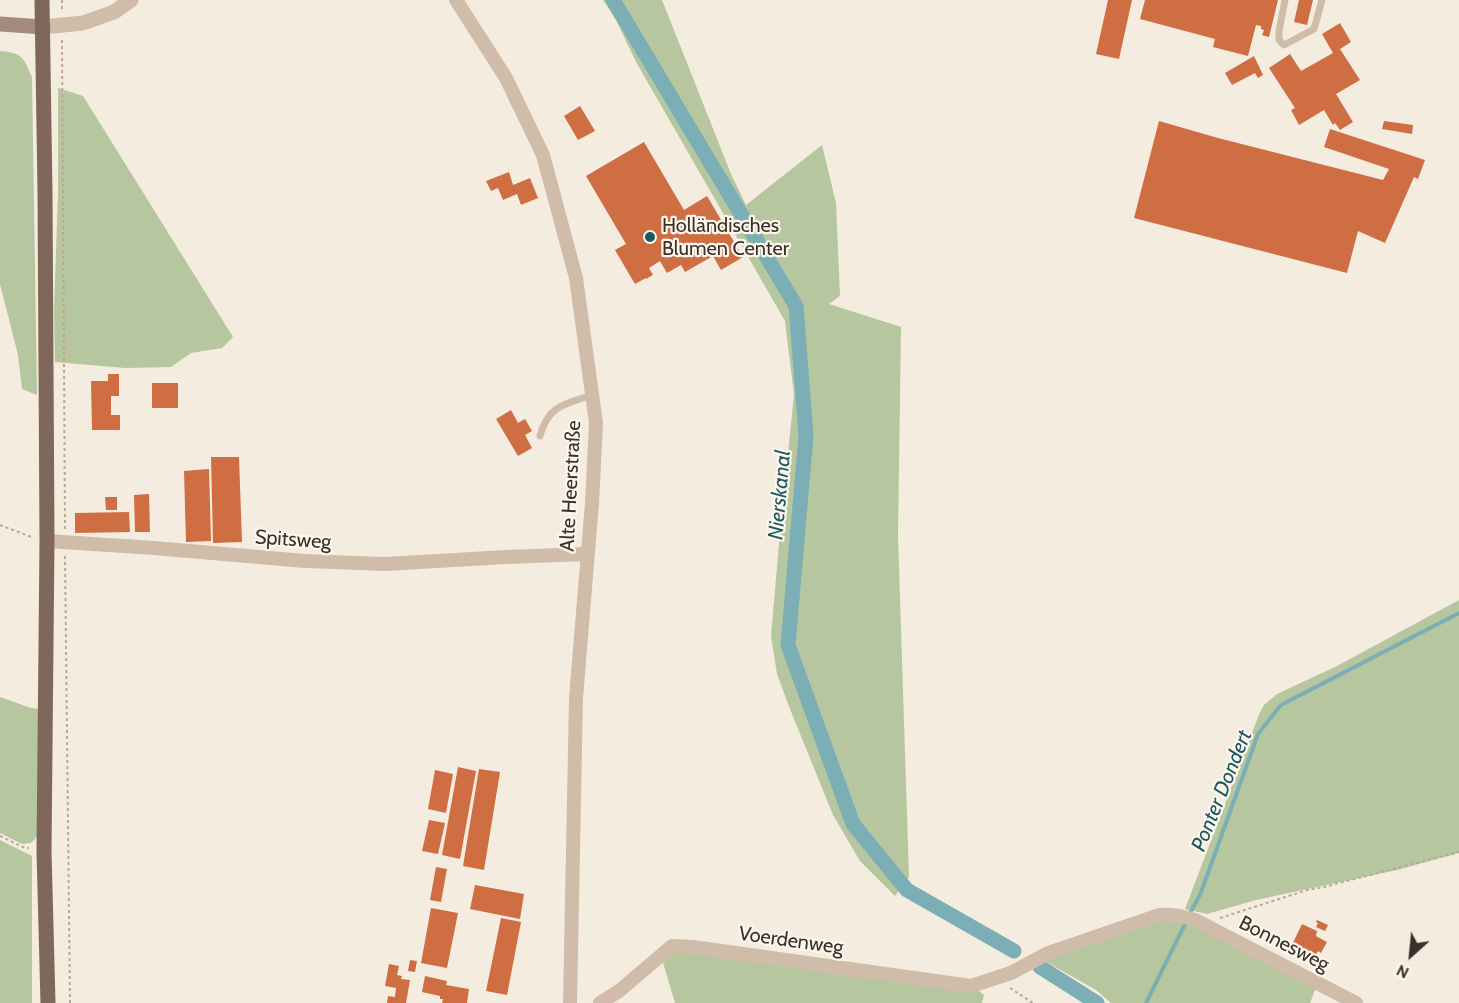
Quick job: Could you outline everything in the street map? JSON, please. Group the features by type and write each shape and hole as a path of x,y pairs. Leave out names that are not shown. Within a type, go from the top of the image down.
{"main road":[{"path":"42,0 47,541 44,851 48,1003"},
{"path":"0,24 43,27"}],"street":[{"path":"43,27 83,22 114,12 131,0"},
{"name":"Alte Heerstraße","path":"456,0 506,78 543,155 576,278 596,423 592,503 576,698 570,1003"},
{"name":"Spitsweg","path":"47,541 305,561 385,564 506,556 587,554"},
{"name":"Voerdenweg","path":"600,1003 672,946 971,986 1011,973 1048,953 1159,915 1179,914 1199,922"},
{"name":"Bonnesweg","path":"1199,922 1356,1003"},
{"path":"619,990 627,1003"}],"lane":[{"path":"1285,0 1279,31 1279,40 1284,45 1314,29 1322,0"},
{"path":"540,436 543,424 558,407 592,395"}],"path":[{"path":"62,0 69,1003"},
{"path":"0,525 47,541"},
{"path":"0,836 25,848 44,851"},
{"path":"1199,922 1307,890 1459,852"},
{"path":"995,979 1033,1003"}],"green space":[{"path":"603,0 662,0 731,174 746,205 822,145 836,203 840,296 829,304 901,327 898,536 909,877 895,896 860,861 833,815 777,674 771,636 794,395 785,321 636,62 616,20"},
{"path":"0,51 21,57 32,77 37,395 22,389 18,355 0,284"},
{"path":"58,88 83,96 233,337 222,348 191,353 171,367 125,368 55,362"},
{"path":"1459,600 1459,853 1397,870 1256,900 1207,914 1185,909 1264,705 1277,694 1337,666"},
{"path":"0,697 40,709 40,833 31,843 22,844 0,833"},
{"path":"0,840 32,856 32,1003 0,1003"},
{"path":"1172,914 1317,985 1310,1003 1111,1003 1096,990 1043,960"},
{"path":"675,950 966,989 979,991 984,995 982,1003 675,1003 662,959"}],"building":[{"path":"1108,0 1132,0 1119,59 1096,54"},
{"path":"1145,0 1278,0 1269,37 1262,35 1264,30 1261,26 1256,25 1248,56 1213,47 1215,39 1140,19"},
{"path":"1299,0 1313,0 1307,25 1294,22"},
{"path":"1340,23 1351,42 1340,49 1360,80 1336,94 1353,122 1340,130 1335,123 1333,125 1324,110 1299,125 1291,110 1295,108 1269,68 1290,54 1301,71 1333,53 1322,34"},
{"path":"1254,56 1263,75 1258,78 1255,73 1232,85 1225,73"},
{"path":"580,106 595,131 578,140 564,116"},
{"path":"1159,121 1383,180 1389,169 1324,147 1330,129 1425,160 1418,179 1414,177 1385,243 1358,231 1347,273 1134,218"},
{"path":"1384,121 1413,125 1412,134 1382,129"},
{"path":"644,142 684,210 707,196 743,257 721,270 713,256 685,272 681,265 667,273 660,261 649,268 653,275 635,284 615,250 626,244 586,176"},
{"path":"509,172 513,185 530,178 538,198 521,205 517,194 503,200 498,188 491,191 486,181"},
{"path":"108,374 119,374 119,396 111,396 111,415 120,415 120,430 92,430 91,381 108,381"},
{"path":"152,383 178,383 178,408 152,408"},
{"path":"511,410 518,423 525,419 532,431 525,435 532,448 518,456 496,419"},
{"path":"211,457 239,457 242,542 213,543"},
{"path":"209,469 211,541 186,542 184,471"},
{"path":"149,494 150,532 135,532 134,495"},
{"path":"105,497 117,497 117,510 106,510"},
{"path":"129,512 130,532 75,533 75,513"},
{"path":"458,767 476,771 460,859 442,855"},
{"path":"479,769 500,772 484,870 463,866"},
{"path":"435,770 453,774 446,813 428,809"},
{"path":"429,820 445,823 438,854 422,851"},
{"path":"436,867 447,869 441,902 430,900"},
{"path":"475,885 524,894 520,919 470,909"},
{"path":"431,908 458,913 447,968 421,963"},
{"path":"501,918 521,922 507,995 486,991"},
{"path":"1317,920 1328,925 1325,931 1316,927"},
{"path":"1302,924 1317,931 1316,936 1327,942 1321,953 1318,951 1314,959 1290,949"},
{"path":"410,960 417,961 415,972 408,971"},
{"path":"389,964 399,966 397,975 402,976 401,979 410,980 406,1003 387,1003 388,996 395,997 396,988 385,986"},
{"path":"425,976 447,981 446,985 469,989 467,1003 442,1003 443,999 440,999 440,996 422,992"}],"waterway":[{"name":"Nierskanal","path":"613,0 796,306 806,436 788,645 853,824 907,890 1014,951"},
{"name":"Ponter Dondert","path":"1191,911 1200,895 1258,734 1281,705 1459,613"},
{"name":"Ponter Dondert","path":"1146,1003 1186,922"},
{"name":"Nierskanal","path":"1040,967 1097,1003"}],"place":[{"name":"Holländisches Blumen Center","path":"650,237"}]}
